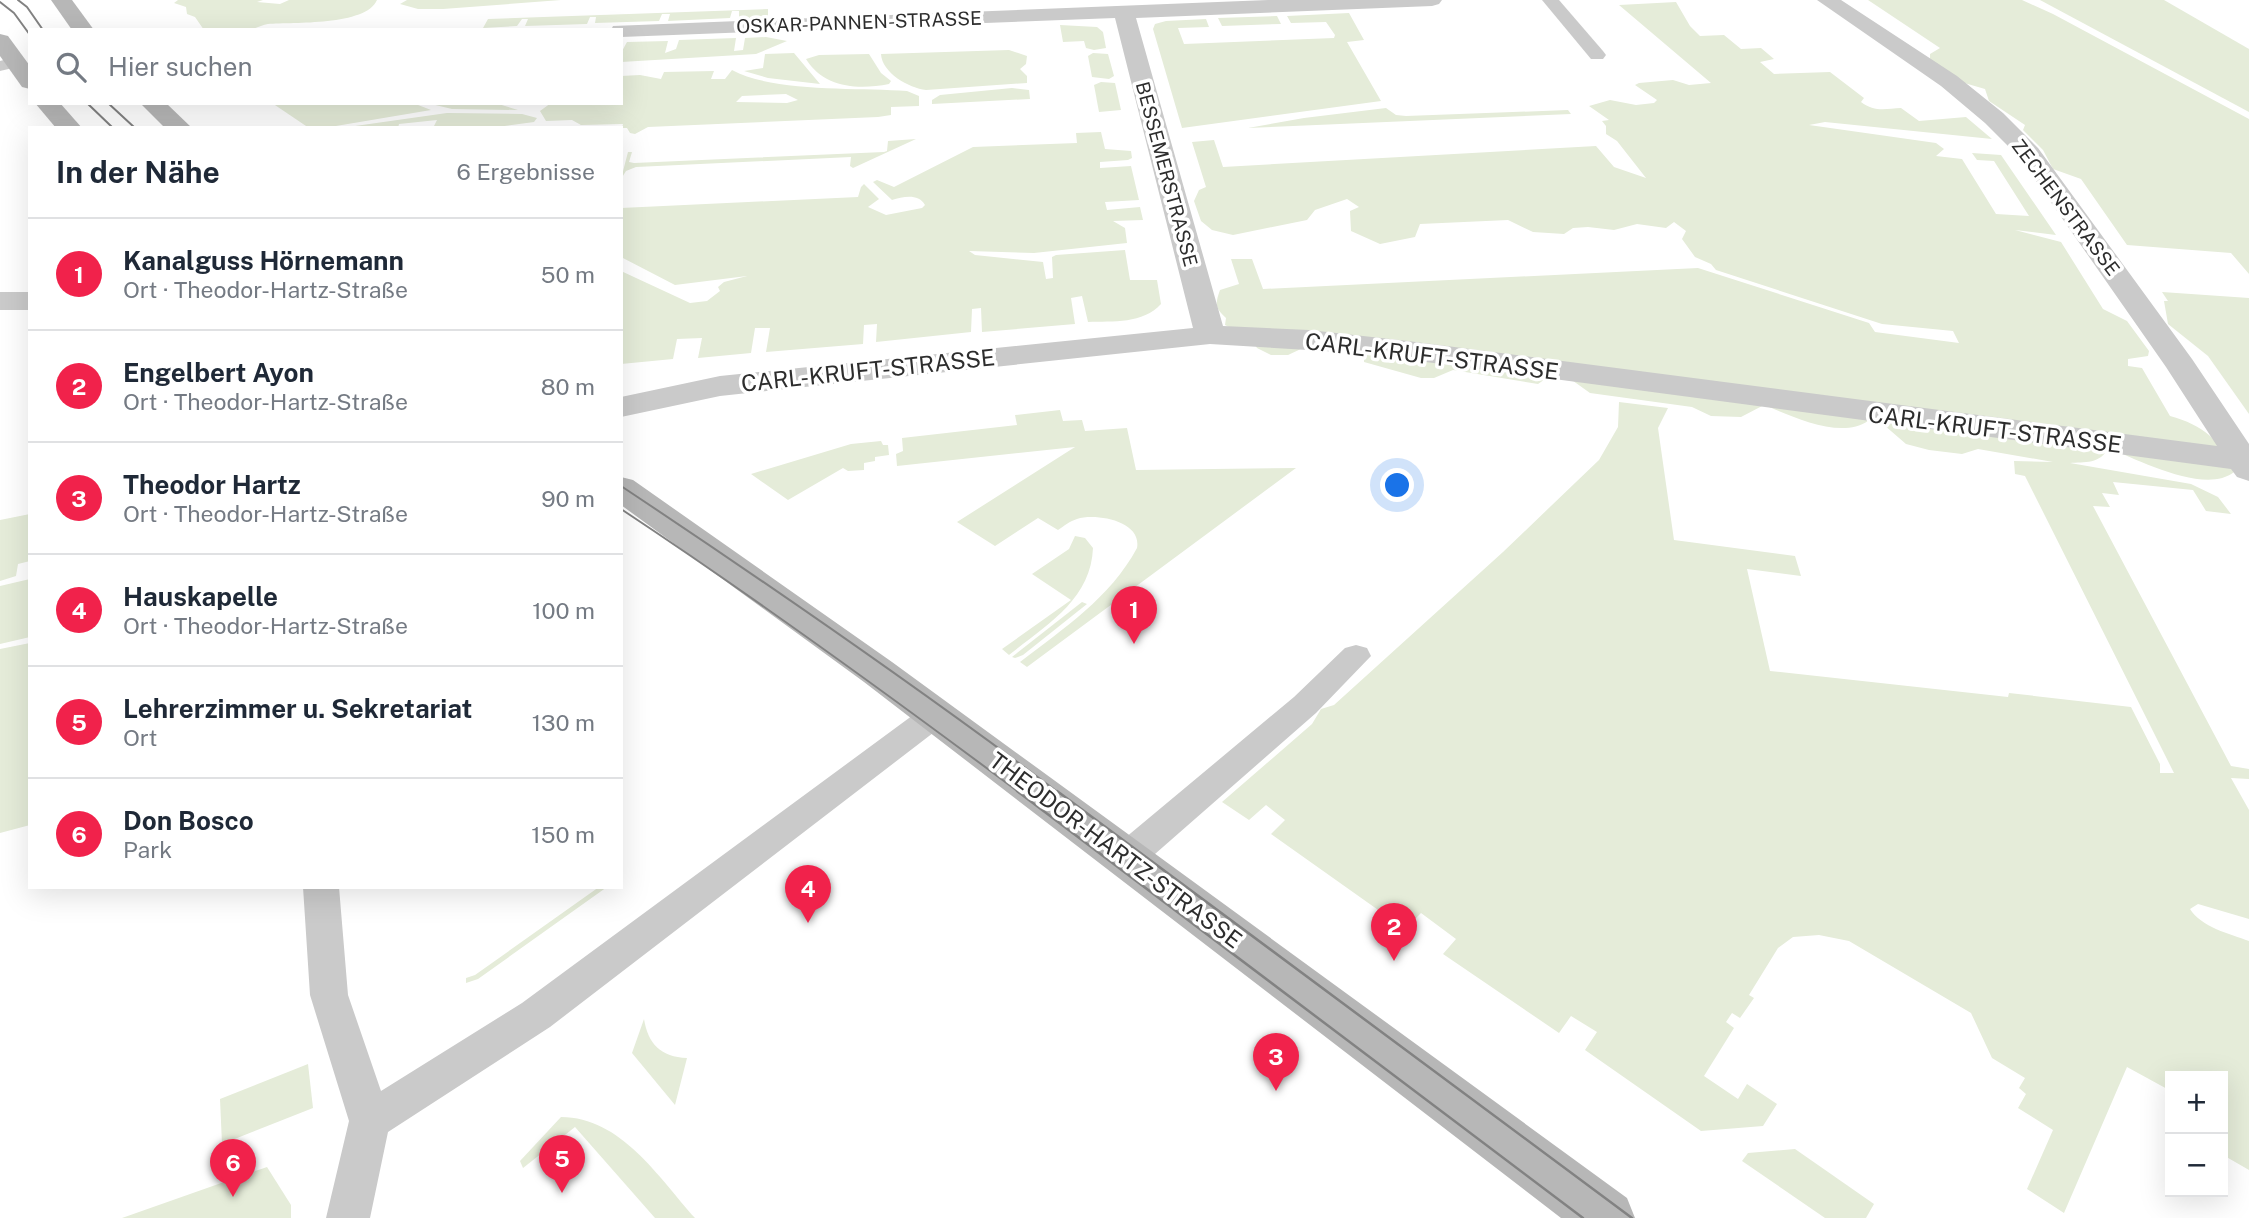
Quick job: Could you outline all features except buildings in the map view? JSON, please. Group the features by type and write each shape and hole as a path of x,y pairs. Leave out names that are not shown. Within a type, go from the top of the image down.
{"main road":[{"path":"61,0 82,28"},
{"path":"0,41 8,64 28,80"},
{"path":"49,105 68,126"},
{"path":"154,105 178,126"},
{"name":"THEODOR-HARTZ-STRASSE","path":"623,489 935,715 1607,1218"}],"street":[{"name":"OSKAR-PANNEN-STRASSE","path":"623,31 1124,12 1287,3 1432,0"},
{"name":"ZECHENSTRASSE","path":"1827,0 1949,81 2021,144 2102,253 2246,465"},
{"name":"BESSEMERSTRASSE","path":"1124,12 1210,335"},
{"path":"0,301 28,301"},
{"name":"CARL-KRUFT-STRASSE","path":"623,407 720,386 1210,335 1318,341 2246,465"}],"lane":[{"path":"1550,0 1597,55"},
{"path":"1126,859 1305,705 1356,656"},
{"path":"370,1121 536,1015 935,715"},
{"path":"321,889 329,995 370,1121 348,1218"}],"green space":[{"path":"178,0 263,0 257,2 280,4 289,0 377,0 359,14 344,18 268,24 256,28 203,28 195,17 187,14 186,7 174,3"},
{"path":"407,0 561,0 418,9 400,4"},
{"path":"1868,0 2022,0 2249,119 2249,274 2231,253 2127,245 2081,179 2053,169 2043,150 2023,130 2025,125 1989,101 1985,89 1954,80 1930,59 1930,54 1940,48"},
{"path":"2040,0 2164,0 2249,49 2249,112"},
{"path":"1676,2 1690,26 1700,36 1724,35 1741,49 1761,48 1774,59 1760,62 1774,74 1830,72 1864,98 1861,102 1870,107 1901,108 1919,121 1966,117 1992,139 1825,122 1809,125 1936,143 1944,149 1936,156 1962,159 1996,214 2029,216 1994,161 1977,160 1972,153 2001,155 2056,235 2015,230 2061,242 2103,309 2127,321 2149,351 2148,356 2128,359 2128,366 2142,368 2170,416 2202,430 2224,451 2234,472 2222,478 2206,480 2172,473 2108,448 2097,460 2070,463 2191,484 2218,497 2231,514 2206,511 2193,490 2113,482 2119,495 2102,493 2110,507 2093,506 2231,766 2249,769 2249,779 2231,778 2249,810 2249,919 2198,904 2190,909 2208,925 2249,941 2249,1170 2228,1158 2228,1071 2165,1071 2165,1088 2127,1067 2064,1213 2027,1189 2053,1130 2018,1108 2026,1094 2019,1088 2025,1078 1992,1058 1971,1013 1849,941 1819,935 1793,937 1778,948 1749,995 1754,998 1740,1018 1732,1013 1726,1022 1734,1028 1704,1076 1738,1099 1747,1084 1777,1104 1763,1126 1701,1131 1585,1050 1597,1032 1571,1016 1559,1033 1443,954 1456,939 1421,913 1405,929 1271,834 1285,820 1266,805 1249,820 1222,802 1312,724 1321,709 1334,705 1503,552 1599,460 1618,427 1619,402 1668,408 1658,428 1674,540 1795,556 1801,576 1747,569 1770,671 2008,697 2009,693 2131,707 2160,764 2160,773 2174,773 2025,476 2015,474 2014,461 2053,462 1978,449 1962,454 1929,450 1906,444 1884,425 1868,421 1857,426 1830,427 1802,420 1764,405 1741,417 1711,416 1692,407 1590,393 1562,373 1554,373 1538,384 1453,370 1434,378 1421,378 1364,362 1364,352 1303,348 1288,355 1271,355 1257,348 1251,338 1225,325 1226,318 1217,306 1217,299 1220,290 1239,284 1231,259 1252,259 1263,289 1698,268 1869,323 1875,332 1959,343 1953,331 1882,324 1716,270 1711,264 1695,257 1682,239 1686,231 1674,222 1666,228 1637,224 1614,230 1573,228 1564,234 1533,232 1508,220 1420,224 1415,237 1380,244 1351,231 1350,211 1359,207 1347,199 1315,210 1307,220 1233,235 1212,230 1201,221 1194,201 1199,190 1206,187 1192,142 1214,140 1223,167 1596,146 1614,167 1646,178 1617,141 1606,134 1606,126 1602,121 1609,120 1589,106 1610,100 1636,105 1654,103 1657,100 1635,85 1639,83 1673,80 1689,85 1711,83 1619,5"},
{"path":"768,9 768,18 739,19 739,11 732,11 730,18 668,21 670,14 662,14 659,21 595,23 596,17 590,17 587,24 525,26 528,19 522,19 517,26 483,28 488,19"},
{"path":"1349,13 1364,40 1347,42 1381,101 1182,128 1153,29 1155,24 1206,19 1209,27 1178,28 1184,44 1334,38 1335,35 1326,22 1291,23 1287,16"},
{"path":"1277,16 1281,24 1222,26 1218,18"},
{"path":"1060,25 1097,27 1103,32 1106,48 1086,48 1084,41 1063,42"},
{"path":"766,37 787,41 756,54 623,62 623,49 627,42 668,41 665,53 676,49 679,40 736,38 734,51 743,50 745,38"},
{"path":"1009,50 1027,56 1026,64 1020,69 1027,76 1027,83 919,89 891,73 881,54"},
{"path":"794,53 820,84 768,78 744,71 763,68 765,54"},
{"path":"1093,53 1108,54 1114,76 1109,79 1092,77 1088,56"},
{"path":"869,54 881,73 891,81 889,84 865,87 843,85 822,76 806,59 819,55"},
{"path":"732,70 750,77 793,86 907,91 919,96 919,106 891,107 891,115 878,117 648,127 635,134 623,128 623,124 581,125 572,120 546,121 540,111 548,105 623,105 623,76 640,75 661,79 664,72 714,71 711,79 725,79","holes":["786,94 798,100 787,103 736,102 742,96"]},
{"path":"1101,82 1115,83 1121,110 1099,112 1094,85"},
{"path":"1012,88 1029,90 1030,99 932,104 932,100 940,95"},
{"path":"275,105 418,105 431,110 336,126 306,126"},
{"path":"435,105 502,105 518,110 452,109"},
{"path":"1386,108 1396,115 1406,116 1568,110 1571,114 1248,128"},
{"path":"447,113 522,114 537,118 534,122 505,126 434,126 437,120 398,126 355,126"},
{"path":"1101,132 1105,149 1131,151 1132,158 1128,160 1100,162 1100,168 1131,166 1139,200 1105,202 1107,210 1140,207 1143,220 1113,221 1125,228 1127,243 1034,253 969,251 975,255 1043,262 1046,279 1053,278 1052,257 1056,255 1125,250 1130,280 1157,280 1161,304 1146,315 1127,320 1088,322 1082,296 1071,298 1075,324 982,332 981,308 972,309 971,332 876,342 877,324 864,325 863,344 766,352 770,328 755,328 751,353 698,358 702,338 677,339 673,359 623,364 623,272 690,303 707,301 720,291 718,287 724,282 747,276 675,285 623,258 623,208 858,197 864,184 879,199 868,207 886,215 922,208 925,205 914,197 892,200 873,182 877,180 894,187 973,147 1077,143 1076,133"},
{"path":"916,139 853,168 850,166 851,157 636,167 626,171 623,176 628,152 632,152 629,162 634,163 884,152 887,151 888,141"},
{"path":"2162,292 2249,298 2249,414 2208,356 2168,324 2164,301 2168,301"},
{"path":"1060,410 1063,421 1082,420 1085,431 1127,428 1136,470 1296,468 1027,667 1020,662 1085,611 1114,582 1137,548 1137,539 1125,525 1106,518 1085,517 1058,530 1038,518 995,546 957,522 1075,447 897,466 896,454 903,451 902,438 1017,425 1015,415"},
{"path":"881,441 883,445 888,445 889,455 875,457 875,461 864,463 864,470 848,471 843,468 788,500 751,474 851,444"},
{"path":"28,514 28,562 18,564 16,576 0,581 0,520"},
{"path":"1075,536 1085,538 1093,548 1084,582 1064,610 1009,655 1002,649 1071,600 1032,574 1069,549"},
{"path":"28,579 28,637 0,644 0,586"},
{"path":"1082,602 1087,604 1023,655 1012,657"},
{"path":"28,643 28,826 0,833 0,649"},
{"path":"596,889 604,889 478,979 466,983 466,978 475,975"},
{"path":"644,1019 649,1036 657,1048 670,1055 687,1058 675,1105 632,1053"},
{"path":"308,1064 313,1108 222,1144 220,1099"},
{"path":"561,1117 583,1120 620,1138 653,1168 695,1218 655,1218 575,1127 523,1168 520,1161"},
{"path":"1795,1149 1874,1204 1866,1218 1825,1218 1742,1161 1748,1153"},
{"path":"267,1167 291,1205 291,1218 122,1218"}],"tram line":[{"path":"18,0 27,7 42,28"},
{"path":"0,2 14,13 28,32"},
{"path":"89,105 111,126"},
{"path":"110,105 133,126"},
{"path":"623,487 842,636 1059,793"},
{"path":"623,510 822,648 1020,793"},
{"path":"1017,791 1583,1218"},
{"path":"1057,791 1632,1218"}],"place":[{"name":"Kanalguss Hörnemann","path":"1134,644"},
{"name":"Hauskapelle","path":"808,923"},
{"name":"Engelbert Ayon","path":"1394,961"},
{"name":"Theodor Hartz","path":"1276,1091"},
{"name":"Lehrerzimmer u. Sekretariat","path":"562,1193"},
{"name":"Don Bosco","path":"233,1197"}]}
